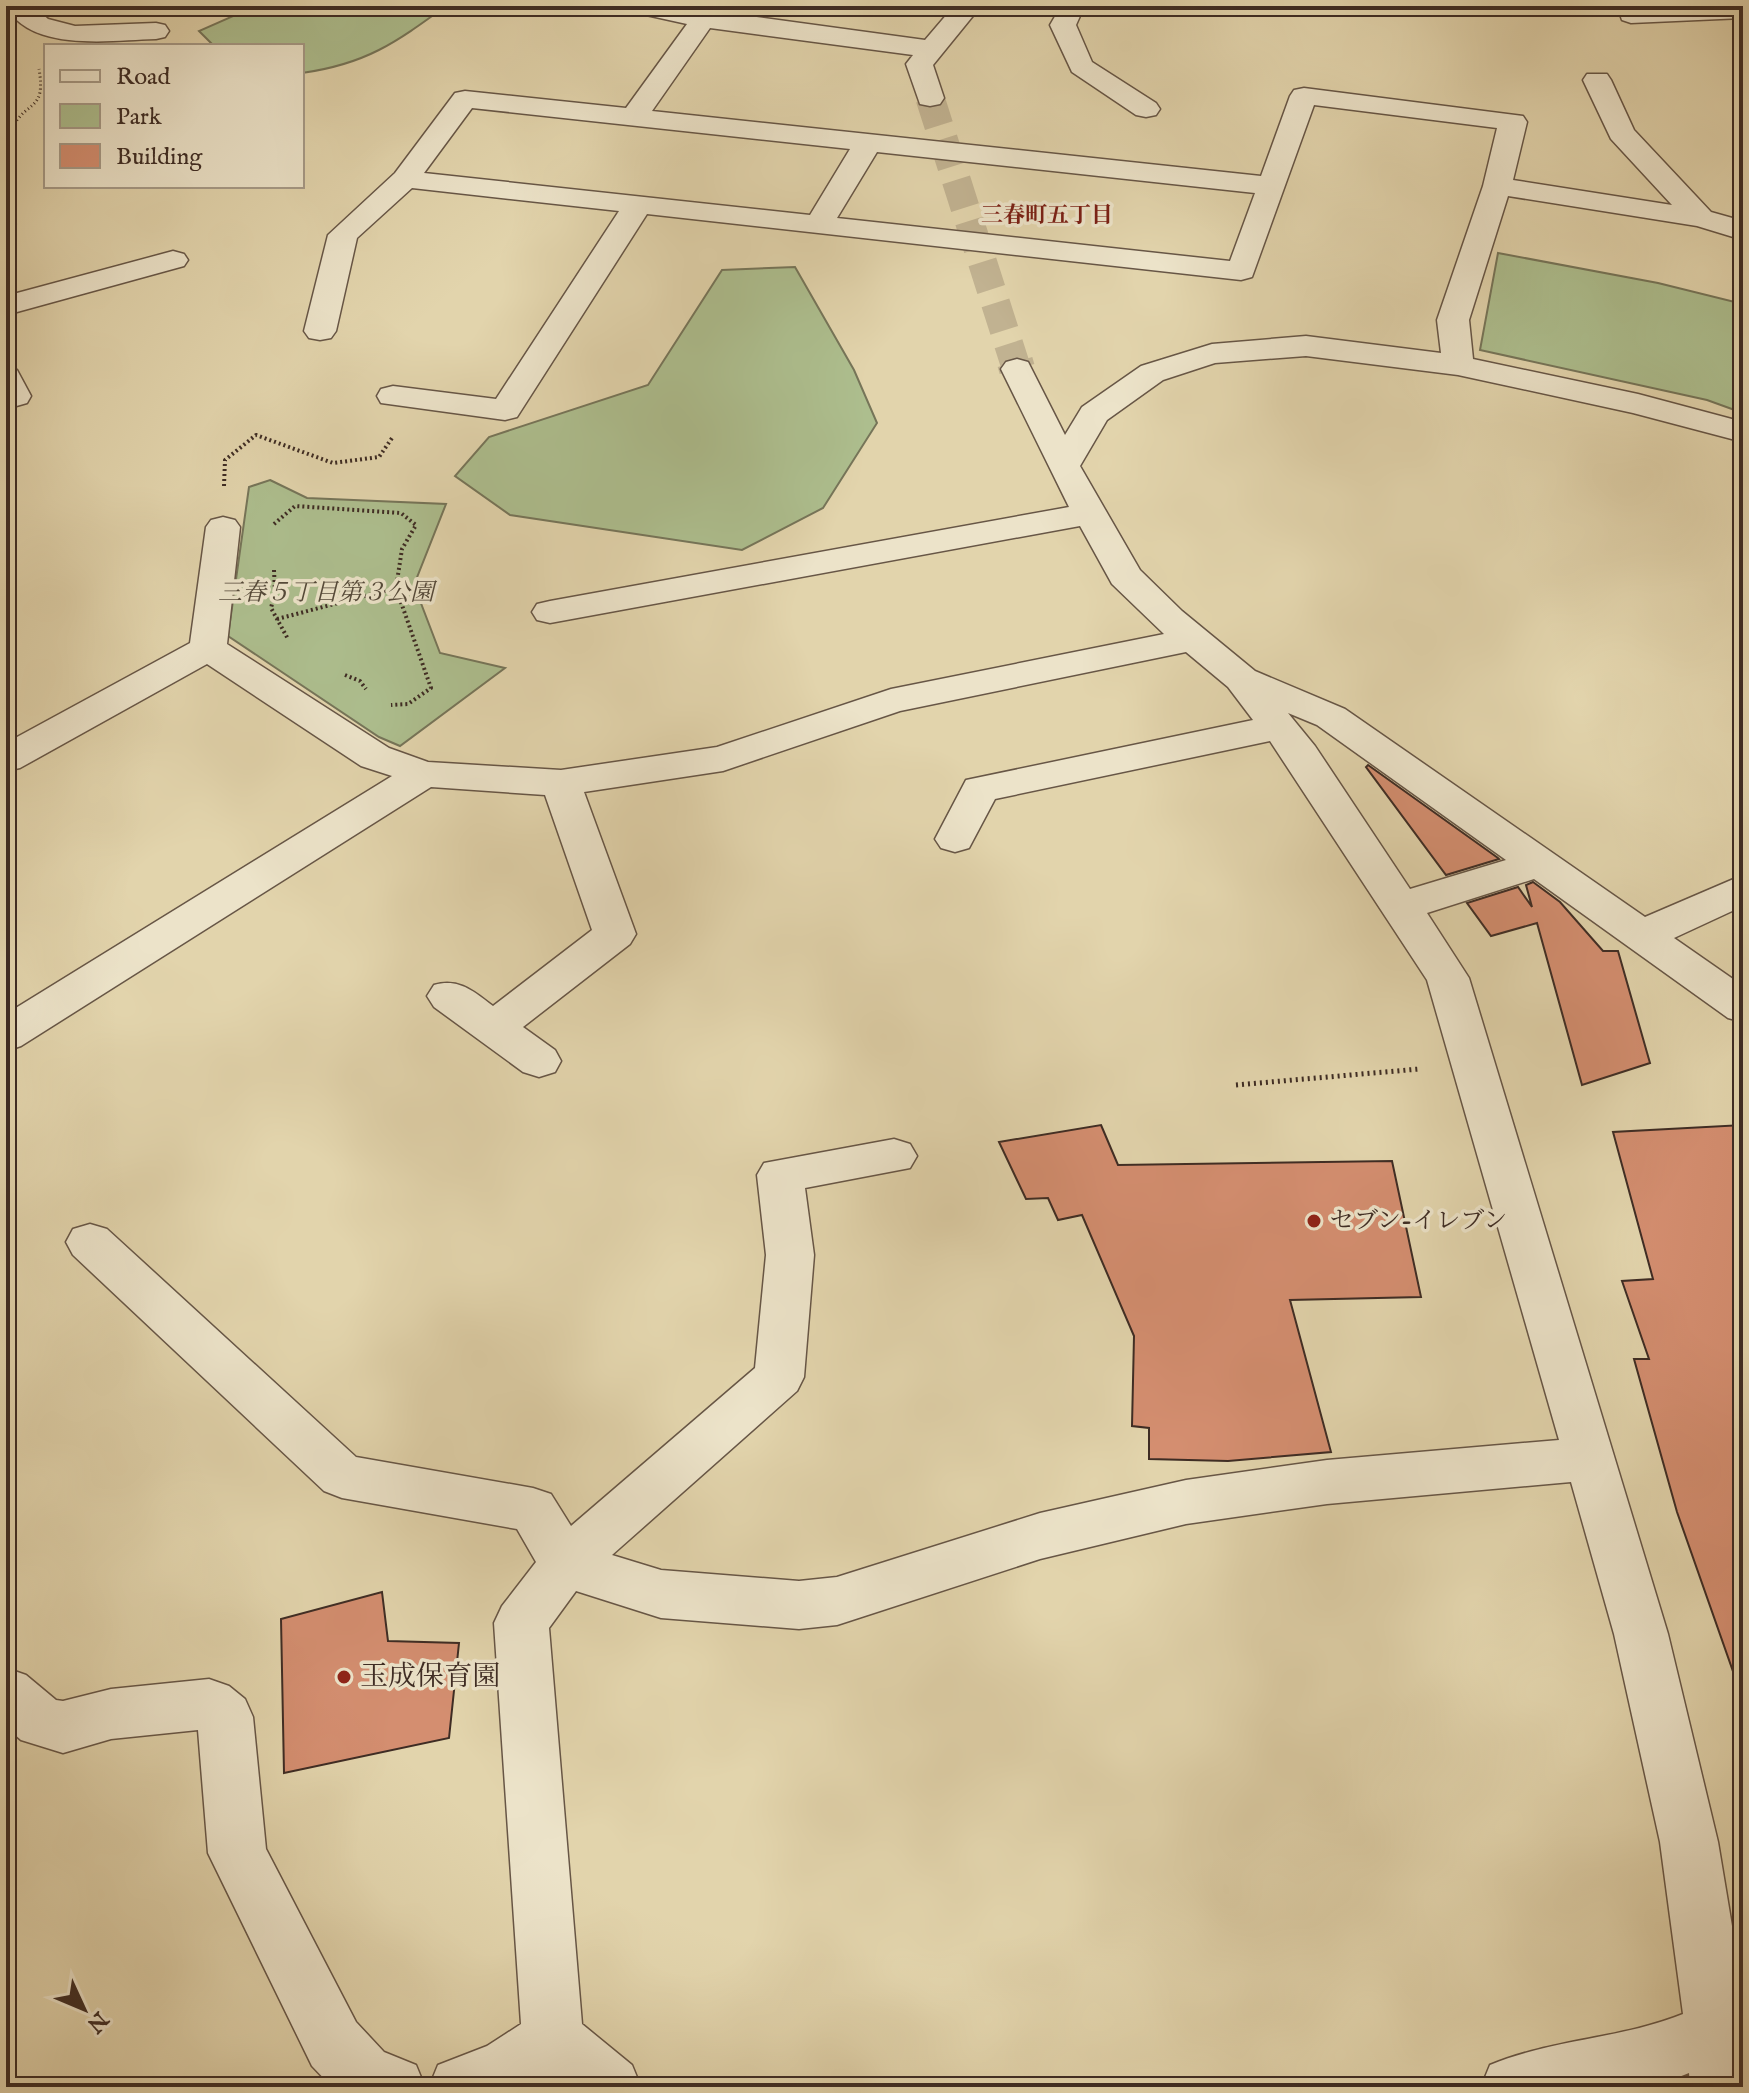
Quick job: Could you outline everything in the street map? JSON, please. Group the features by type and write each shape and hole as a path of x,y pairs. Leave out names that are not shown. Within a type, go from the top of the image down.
{"street":[{"path":"18,6 39,25 75,34 156,31"},
{"path":"637,6 703,19 930,49"},
{"path":"930,98 919,64 968,6"},
{"path":"1079,6 1069,12 1063,25 1081,66 1146,109"},
{"path":"1630,6 1631,15 1743,10"},
{"path":"634,116 703,19"},
{"path":"1597,80 1621,133 1701,218"},
{"path":"405,179 1241,271 1304,96 1513,122 1497,186 1453,320 1458,365"},
{"path":"320,331 343,235 405,179 465,99 1271,186"},
{"path":"818,225 869,141"},
{"path":"1497,186 1701,218 1743,231"},
{"path":"393,396 505,410 638,205"},
{"path":"6,306 173,260"},
{"path":"1063,466 1094,414 1152,373 1212,354 1306,346 1458,365 1638,404 1743,432"},
{"path":"1017,369 1063,466 1125,576 1241,679 1279,727 1448,978 1641,1634 1689,1842 1727,2046 1512,2087"},
{"path":"6,377 15,396 6,399"},
{"path":"550,612 1090,514"},
{"path":"208,648 223,527"},
{"path":"208,648 375,757 424,774 561,783 723,759 891,701 1193,639"},
{"path":"6,759 208,648"},
{"path":"1241,679 1331,717 1743,1007"},
{"path":"955,839 980,789 1279,727"},
{"path":"6,1035 424,774"},
{"path":"493,1028 615,934 561,783"},
{"path":"1402,906 1541,863"},
{"path":"1641,936 1743,889"},
{"path":"449,996 539,1061"},
{"path":"610,2087 553,2039 521,1623 565,1564 779,1377 790,1255 780,1175 894,1156"},
{"path":"90,1242 342,1476 533,1510 565,1564 661,1594 799,1605 837,1601 1040,1536 1186,1502 1327,1482 1590,1459"},
{"path":"6,1693 41,1722 63,1727 111,1714 209,1704 225,1717 237,1853 334,2044 364,2076 394,2087"},
{"path":"460,2087 505,2071 553,2039"}],"path":[{"path":"6,146 13,125 35,106 42,87 38,72 43,59"},
{"path":"6,212 16,225"},
{"path":"223,527 225,460 256,435 333,463 379,457 391,439 464,405"},
{"path":"273,525 295,506 401,513 416,525 402,549 396,588 431,688 419,700 399,707 388,704"},
{"path":"274,568 275,592 271,608 292,644"},
{"path":"276,619 396,588"},
{"path":"336,671 360,681 368,691"},
{"path":"1236,1085 1472,1064"}],"green space":[{"path":"256,6 446,6 411,31 362,58 304,73 304,44 212,44 199,31"},
{"path":"1498,253 1658,283 1743,304 1743,413 1707,400 1480,350"},
{"path":"795,267 854,370 877,423 823,508 742,550 510,515 455,476 489,437 648,385 722,270"},
{"name":"三春５丁目第３公園","path":"270,480 307,498 446,504 414,585 440,653 505,668 400,746 379,737 228,636 249,487"}],"building":[{"path":"1368,765 1499,859 1446,875 1366,767"},
{"path":"1533,882 1560,902 1603,951 1618,951 1650,1063 1582,1085 1537,923 1491,936 1467,903 1518,887 1532,907 1526,885"},
{"path":"1101,1125 1118,1165 1392,1161 1421,1297 1290,1300 1331,1452 1228,1461 1149,1459 1149,1428 1132,1426 1134,1336 1082,1215 1058,1220 1048,1198 1026,1199 999,1142"},
{"path":"1743,1125 1743,1675 1735,1677 1677,1512 1634,1359 1649,1359 1622,1281 1653,1279 1613,1132"},
{"path":"382,1592 388,1641 459,1643 449,1738 284,1773 281,1619"}],"tunnel":[{"path":"930,98 1015,364"},
{"path":"1015,362 1017,369"}],"place":[{"name":"セブン-イレブン","path":"1314,1221"},
{"name":"玉成保育園","path":"344,1677"}],"district":[{"name":"三春町五丁目","path":"1047,216"}]}
